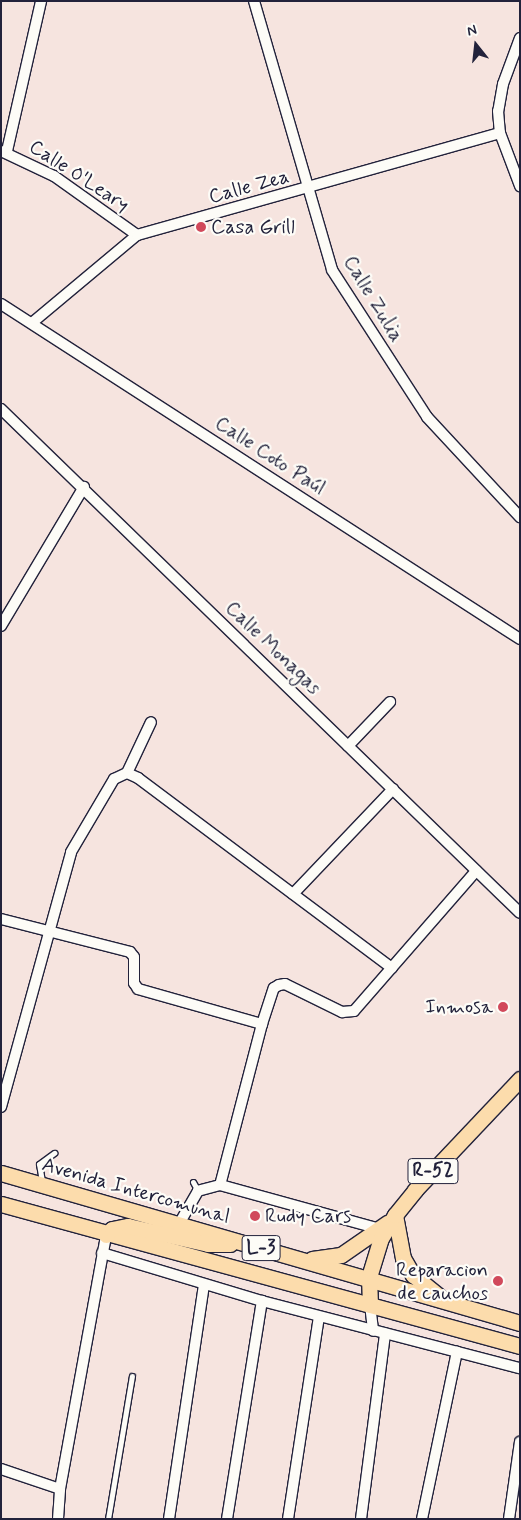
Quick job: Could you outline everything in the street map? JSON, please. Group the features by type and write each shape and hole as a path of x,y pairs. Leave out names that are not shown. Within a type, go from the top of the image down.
{"main road":[{"name":"R-52","path":"370,1305 369,1277 380,1240 395,1215 415,1190 520,1079"},
{"name":"Avenida Intercomunal","path":"1,1173 298,1259 369,1277 520,1323"},
{"name":"L-3","path":"1,1204 106,1235 520,1346"},
{"path":"298,1259 341,1255 380,1229 395,1215"},
{"path":"395,1215 403,1258 413,1275 446,1301"},
{"path":"106,1235 112,1229 128,1226 208,1244 241,1242"}],"street":[{"path":"4,151 41,1"},
{"name":"Calle Zulia","path":"254,1 332,270 427,417 520,518"},
{"path":"520,38 503,84 498,112 500,133 520,186"},
{"name":"Calle Zea","path":"33,322 137,235 308,189 500,133"},
{"name":"Calle O'Leary","path":"4,151 54,176 137,235"},
{"name":"Calle Coto Paúl","path":"3,308 33,322 520,639"},
{"name":"Calle Monagas","path":"1,409 84,487 520,912"},
{"path":"1,626 84,487"},
{"path":"348,746 390,702"},
{"path":"2,1104 71,852 114,779 127,773 151,722"},
{"path":"127,773 138,778 392,968"},
{"path":"293,894 393,789"},
{"path":"220,1185 262,1024 274,988 285,984 342,1012 354,1012 476,871"},
{"path":"1,919 130,952 134,957 134,983 138,989 262,1024"},
{"path":"179,1224 198,1192 220,1185 380,1229"},
{"path":"58,1519 60,1489 106,1235"},
{"path":"102,1252 319,1317 520,1368"},
{"path":"169,1519 204,1284"},
{"path":"227,1519 262,1301"},
{"path":"370,1305 373,1331"},
{"path":"288,1519 305,1392 319,1317"},
{"path":"361,1519 385,1334"},
{"path":"422,1519 457,1352"},
{"path":"509,1519 520,1442"},
{"path":"1,1469 60,1489"}],"lane":[{"path":"44,1186 39,1164 54,1153"},
{"path":"192,1182 198,1192"},
{"path":"108,1519 132,1376"}],"place":[{"name":"Casa Grill","path":"201,227"},
{"name":"Inmosa","path":"503,1007"},
{"name":"Rudy Cars","path":"255,1216"},
{"name":"Reparacion de cauchos","path":"498,1281"}]}
